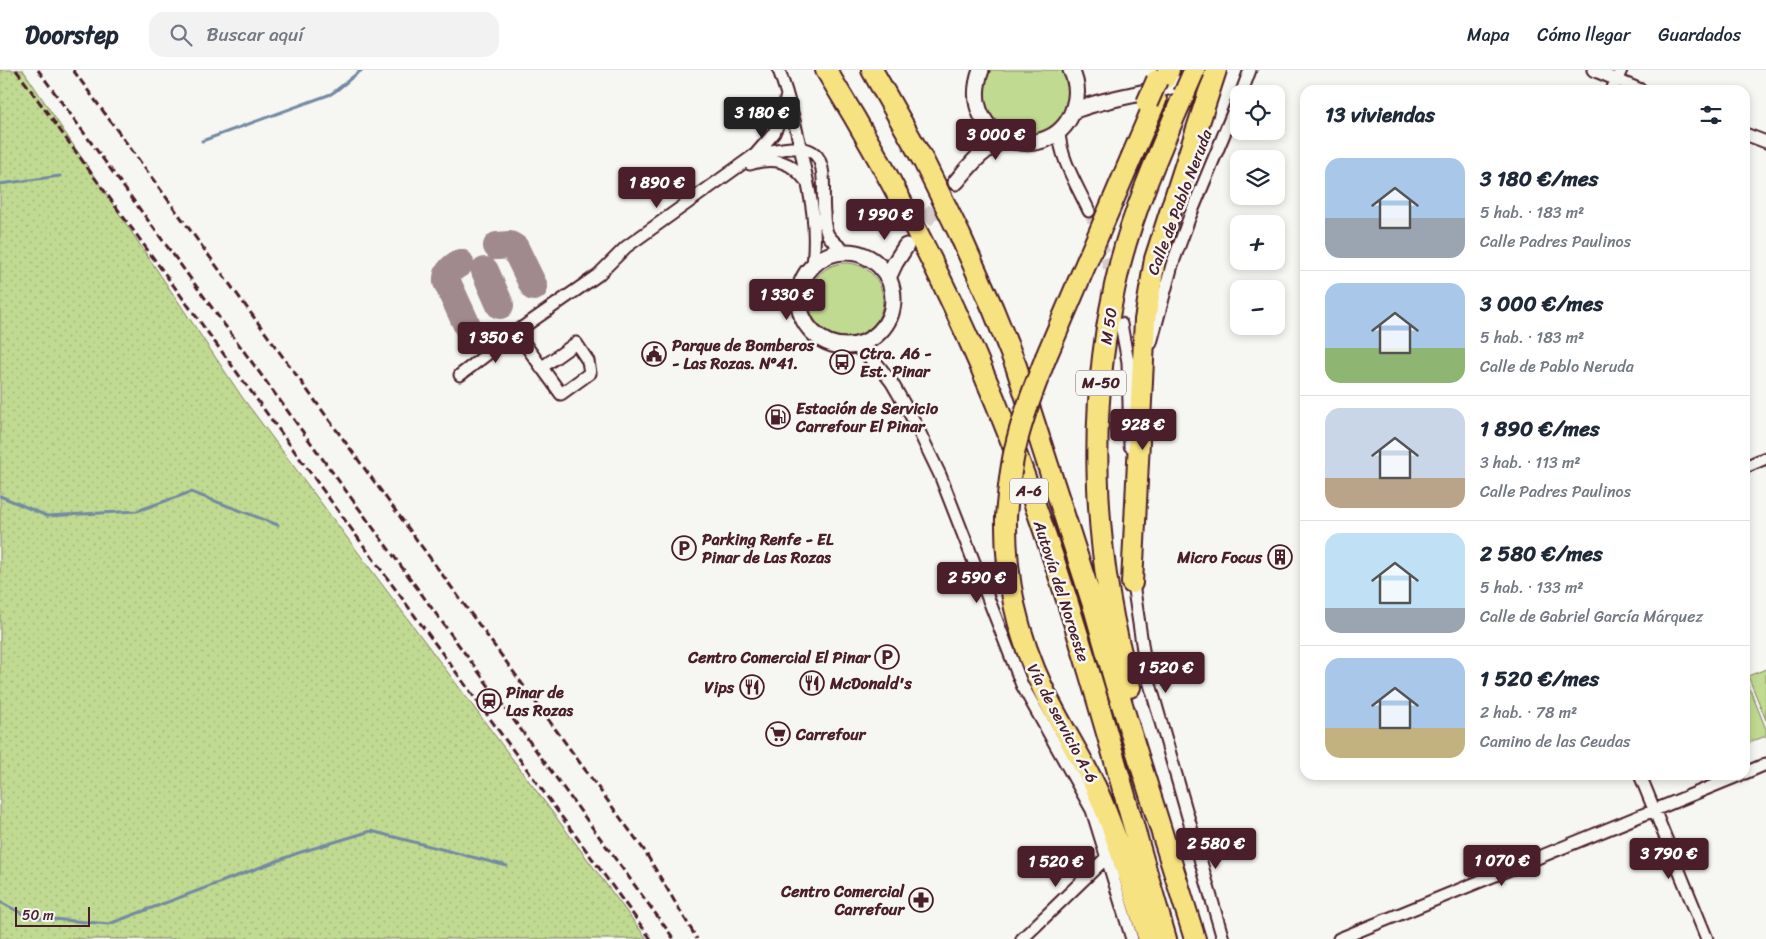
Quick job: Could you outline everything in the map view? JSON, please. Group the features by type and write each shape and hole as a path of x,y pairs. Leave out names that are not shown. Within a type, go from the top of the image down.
{"highway":[{"name":"Autovía del Noroeste","path":"826,70 891,181 928,253 993,395 1034,502 1074,622 1166,939"},
{"name":"Autovía del Noroeste","path":"872,70 924,162 960,235 1016,366 1093,602 1115,682 1196,939"},
{"name":"M 50","path":"1194,70 1143,196 1121,262 1109,314 1102,365 1097,454 1100,525 1114,614 1129,684 1196,915 1196,939"},
{"path":"1149,939 1110,822 1095,786 1044,690 1026,650 1013,602 1006,564 1006,517 1010,476 1016,444 1030,397 1163,75"},
{"path":"1132,583 1145,320 1155,259 1213,75"}],"street":[{"path":"779,70 788,94 814,211 816,244 813,264"},
{"path":"981,70 977,82 976,96 979,111 995,133 1020,143 1034,142 1047,138 1059,131 1067,122 1073,111 1076,92 1071,70"},
{"path":"1244,85 1250,70"},
{"path":"1593,70 1629,85"},
{"path":"1073,111 1093,103 1213,75"},
{"path":"460,375 516,332 598,275 626,247 753,156 774,133 788,94"},
{"name":"Calle de Pablo Neruda","path":"1141,379 1172,265 1230,120"},
{"path":"972,162 986,123"},
{"path":"1059,131 1059,142 1063,155 1089,211"},
{"path":"1750,136 1766,142"},
{"path":"956,182 972,162 991,146 1006,139"},
{"path":"753,156 776,149 801,148 817,155 820,163 824,222 828,235 845,252"},
{"path":"737,169 758,161 782,161 797,170 808,184"},
{"path":"874,261 888,257 906,246 888,278"},
{"path":"845,252 860,254 874,261 888,278 892,290 893,303 891,315 885,326 867,342 855,346 843,347 824,342 812,334 803,321 798,307 798,291 804,277 813,264 828,255 845,252"},
{"path":"1121,324 1128,362 1130,445 1128,544 1132,583 1146,670 1223,939"},
{"path":"516,332 541,368 561,394 590,373 588,361 576,343 541,368"},
{"name":"Vía de servicio A-6","path":"855,346 883,370 900,396 926,446 956,515 1022,686 1092,810 1132,939"},
{"path":"1750,464 1766,458"},
{"path":"1750,771 1766,764"},
{"path":"1642,780 1707,939"},
{"path":"1339,939 1728,780"},
{"path":"1185,808 1229,939"},
{"path":"1022,939 1107,857"}],"green space":[{"path":"0,70 23,70 242,397 647,939 0,939"},
{"path":"989,70 1062,70 1068,84 1067,102 1061,116 1049,127 1035,133 1020,135 1005,131 993,122 985,107 983,88"},
{"path":"839,263 853,263 867,269 877,279 883,293 883,307 877,321 867,331 853,337 839,337 825,331 815,321 809,307 809,293 815,279 825,269"},
{"path":"1766,669 1766,720 1750,681 1750,675"},
{"path":"1750,689 1766,729 1766,736 1750,742"}],"waterway":[{"path":"202,141 331,94 362,70"},
{"path":"0,184 60,176"},
{"path":"0,496 47,516 137,511 191,492 278,525"},
{"path":"0,902 29,917 109,924 298,853 371,831 507,866"}],"taxiway":[{"path":"497,246 510,245 515,248 534,287"},
{"path":"460,263 449,273 447,282 471,334"},
{"path":"485,271 500,305"}],"tunnel":[{"path":"911,239 956,182"},
{"path":"1089,211 1105,253 1112,283"}],"railway":[{"path":"16,70 651,939"},
{"path":"38,70 674,939"},
{"path":"73,70 644,850 697,939"}],"place":[{"name":"Parque de Bomberos - Las Rozas. Nº41.","path":"654,354"},
{"name":"Ctra. A6 - Est. Pinar","path":"842,362"},
{"name":"Estación de Servicio Carrefour El Pinar","path":"778,417"},
{"name":"Parking Renfe - EL Pinar de Las Rozas","path":"684,548"},
{"name":"Micro Focus","path":"1280,557"},
{"name":"Centro Comercial El Pinar","path":"887,657"},
{"name":"McDonald's","path":"812,683"},
{"name":"Vips","path":"752,687"},
{"name":"Pinar de Las Rozas","path":"489,701"},
{"name":"Carrefour","path":"778,734"},
{"name":"Centro Comercial Carrefour","path":"921,900"}]}
